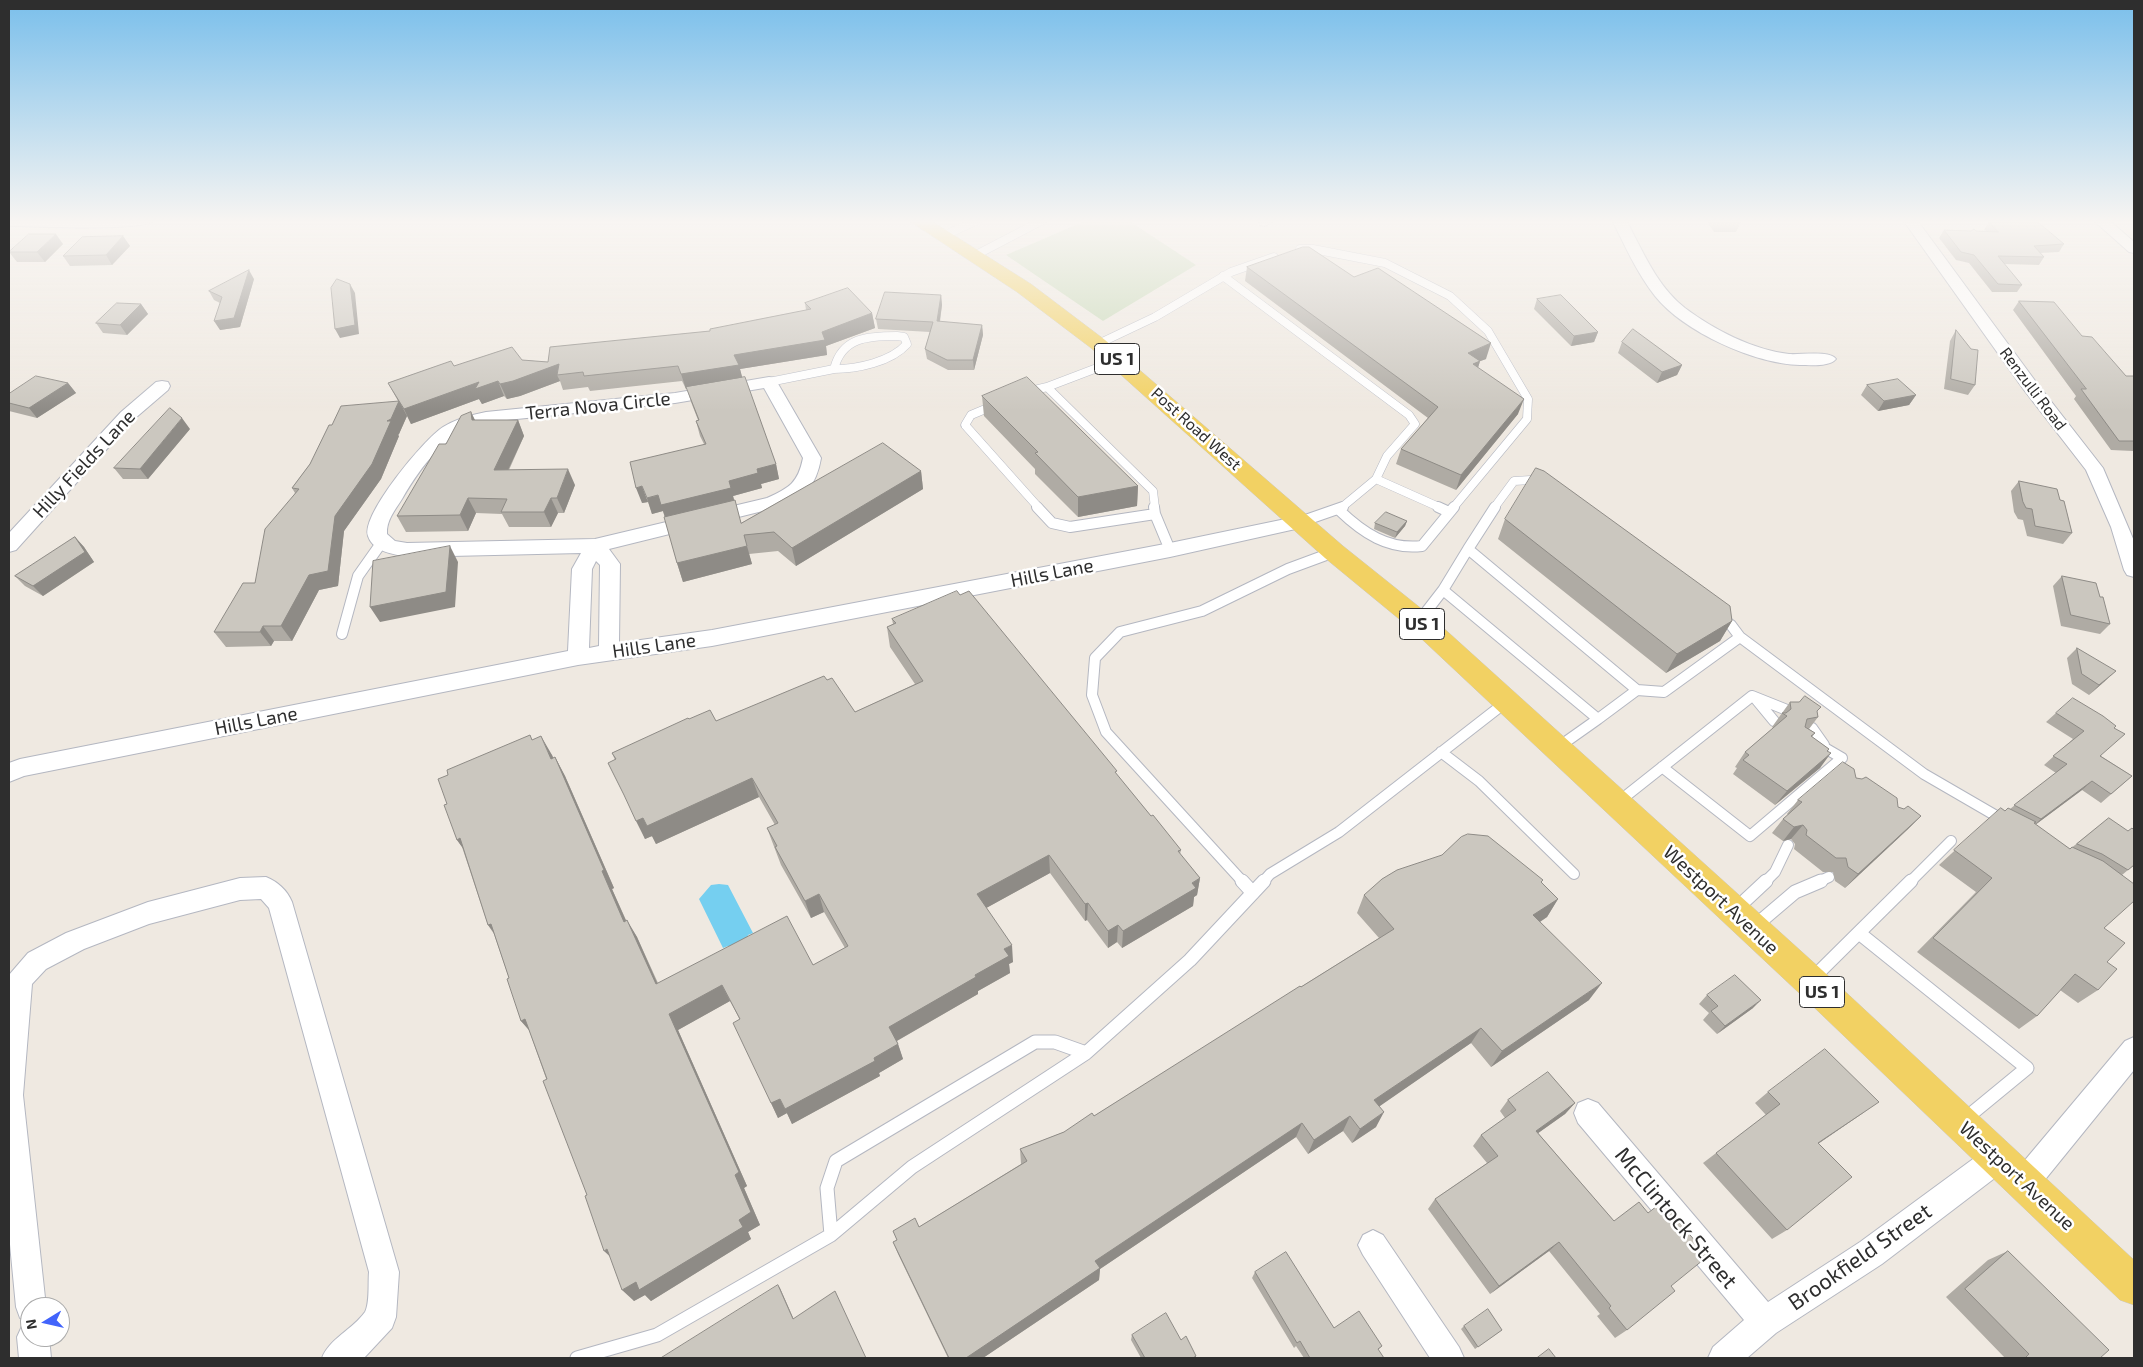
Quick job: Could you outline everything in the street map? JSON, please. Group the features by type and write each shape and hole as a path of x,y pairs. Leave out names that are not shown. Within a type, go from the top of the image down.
{"main road":[{"name":"Post Road West","path":"1016,284 1042,301 1118,360 1300,522"},
{"name":"Westport Avenue","path":"1300,522 1419,621 1810,981 2134,1286"}],"street":[{"path":"1656,284 1668,301 1696,321 1738,344 1783,358 1828,359"},
{"name":"Renzulli Road","path":"1956,284 2030,386 2094,468 2109,501 2134,570"},
{"path":"382,542 396,549 407,550 551,549 595,546 761,506 782,499 797,489 809,474 812,458 769,382"},
{"name":"Terra Nova Circle","path":"382,542 376,536 377,527 392,500 426,449 438,437 460,424 486,417 674,398 769,382"},
{"name":"Hilly Fields Lane","path":"9,544 127,416 162,386"},
{"name":"Hills Lane","path":"9,772 29,766 578,657 712,638 1170,550 1300,522"},
{"path":"595,546 610,564 609,652"},
{"path":"578,657 582,569 595,546"},
{"path":"29,1297 10,1093 20,979 37,961 74,941 148,913 240,889 266,888 280,902 384,1272 381,1317 348,1352 338,1358"},
{"path":"2025,1182 2134,1050"},
{"name":"McClintock Street","path":"1588,1113 1765,1322"},
{"name":"Brookfield Street","path":"1724,1358 1765,1322 1871,1253 1998,1158"},
{"path":"1373,1245 1448,1358"}],"lane":[{"path":"1098,344 1155,317 1209,284"},
{"path":"1232,284 1409,415 1415,424 1387,456 1376,479 1339,510 1300,522"},
{"path":"1339,510 1358,529 1396,547 1409,549 1422,546 1527,419 1528,399 1488,331 1450,296 1426,284"},
{"path":"769,382 834,369 853,369 900,352 907,344 904,337 874,337 844,347 837,356 834,369"},
{"path":"1021,394 1047,387 1118,360"},
{"path":"1047,387 1152,491 1155,514 1170,550"},
{"path":"1004,401 971,415 965,425 1052,523 1070,527 1155,514"},
{"path":"1376,479 1449,512"},
{"path":"1419,621 1443,590 1482,524 1514,481 1531,480 1547,491"},
{"path":"342,634 358,576 382,542"},
{"path":"1468,549 1637,690 1664,692 1740,637"},
{"path":"1253,893 1106,732 1092,695 1095,658 1120,632 1202,612 1288,569 1334,552"},
{"path":"1443,590 1598,718"},
{"path":"1715,613 1731,625 1740,637 1924,774 2016,827"},
{"path":"1556,748 1637,690"},
{"path":"1752,696 1780,715 1752,696"},
{"path":"1616,804 1752,696"},
{"path":"577,1358 658,1335 831,1234 912,1167 1086,1053 1190,960 1270,874 1339,832 1506,702"},
{"path":"1662,767 1750,836 1842,758 1809,734"},
{"path":"1441,752 1479,780 1574,874"},
{"path":"1810,981 1951,841"},
{"path":"1743,920 1775,872 1788,845"},
{"path":"1743,920 1795,892 1829,877"},
{"path":"1859,933 2027,1068 1960,1123"},
{"path":"831,1234 826,1200 832,1168 836,1161 1035,1042 1055,1042 1086,1053"}],"green space":[{"path":"1048,284 1165,284 1103,321"}],"water":[{"path":"711,885 728,885 753,933 748,935 747,941 733,948 728,946 723,948 699,899"}],"building":[{"path":"223,284 245,284 234,318 214,321 222,297 209,291"},
{"path":"334,284 350,284 355,325 335,329 331,288"},
{"path":"1270,284 1402,284 1491,343 1468,353 1480,361 1473,364 1524,399 1461,475 1401,449 1438,407"},
{"path":"1998,284 2021,284 2022,285"},
{"path":"848,288 872,313 822,332 825,340 734,355 739,365 681,374 678,366 584,376 583,372 557,375 559,364 513,381 500,384 498,381 475,389 479,382 404,409 388,383 451,361 454,366 512,347 522,360 548,362 550,347 710,331 710,329 811,309 805,303"},
{"path":"885,292 941,295 937,321 982,325 973,360 947,360 925,349 933,322 876,319"},
{"path":"1561,295 1598,332 1574,336 1537,299"},
{"path":"2019,301 2054,302 2082,336 2092,337 2126,376 2134,376 2134,441 2119,441 2081,389 2086,389"},
{"path":"117,303 141,304 120,325 96,323"},
{"path":"1633,329 1682,365 1662,372 1622,342"},
{"path":"1956,330 1971,349 1978,350 1975,385 1951,379"},
{"path":"36,376 68,383 29,408 9,403 9,394"},
{"path":"745,377 776,464 757,469 758,473 729,481 731,488 661,505 658,495 647,498 642,486 636,488 630,462 706,444 696,421 699,420 686,387"},
{"path":"1027,377 1138,486 1078,497 1035,453 1038,452 982,396"},
{"path":"1898,379 1916,395 1884,401 1867,385"},
{"path":"399,401 391,419 387,421 391,421 372,464 335,516 328,571 309,575 281,626 263,626 260,632 214,632 243,583 255,583 265,529 299,489 292,488 310,464 329,425 332,425 341,406"},
{"path":"170,408 182,418 140,469 114,468"},
{"path":"471,412 472,420 518,420 494,470 568,469 557,498 551,498 544,512 501,512 507,499 468,498 460,515 397,516 439,444 446,444 461,416"},
{"path":"883,443 921,471 792,548 774,532 744,535 747,546 677,563 664,517 735,500 741,523"},
{"path":"1536,468 1544,471 1730,606 1732,621 1677,654 1505,519"},
{"path":"2019,481 2057,489 2060,500 2064,501 2072,533 2035,526 2032,509 2026,508 2023,502"},
{"path":"1386,512 1407,521 1397,532 1375,523"},
{"path":"75,537 85,552 33,586 15,576"},
{"path":"450,546 446,592 370,607 373,561"},
{"path":"2062,576 2096,583 2100,597 2103,597 2110,624 2071,615"},
{"path":"957,591 960,595 969,591 1117,771 1115,772 1151,816 1153,815 1181,850 1178,851 1200,878 1192,883 1196,888 1123,931 1118,925 1108,931 1088,903 1085,904 1049,855 977,894 1012,945 1004,949 1009,956 889,1027 898,1044 874,1058 875,1061 785,1109 780,1099 771,1103 733,1023 740,1019 722,985 669,1014 739,1172 735,1175 751,1212 739,1220 743,1227 639,1290 636,1282 622,1290 607,1249 604,1251 585,1196 587,1195 543,1081 547,1079 525,1019 521,1021 491,924 488,925 460,838 457,840 444,805 447,804 438,779 448,775 447,770 530,735 532,740 541,736 551,759 555,757 604,870 602,871 624,922 627,920 656,984 787,916 813,965 848,946 819,894 805,901 775,847 777,846 767,828 778,823 752,778 647,826 643,818 636,821 608,763 616,759 612,753 688,718 710,710 716,721 824,676 827,680 832,678 855,712 923,681 887,627 896,623 892,619"},
{"path":"2077,648 2116,671 2099,685 2082,674"},
{"path":"1805,696 1821,707 1817,711 1818,717 1807,719 1805,727 1815,733 1811,736 1829,749 1827,751 1831,753 1787,791 1743,760 1749,755 1745,752 1787,716 1782,713 1786,713 1791,709 1790,702 1799,702"},
{"path":"2073,698 2103,716 2116,726 2114,728 2125,734 2100,756 2132,776 2111,794 2092,781 2041,819 2014,805 2067,764 2053,756 2084,731 2056,713"},
{"path":"1843,762 1854,769 1856,778 1862,779 1866,777 1897,798 1898,807 1904,809 1908,806 1921,816 1858,874 1848,867 1846,858 1836,858 1806,835 1807,830 1803,825 1794,827 1783,819 1802,802 1798,800"},
{"path":"2001,808 2005,811 2008,808 2036,822 2034,823 2070,849 2072,847 2103,861 2134,884 2134,901 2104,928 2125,943 2107,962 2117,969 2098,990 2075,974 2037,1016 1933,938 1992,878 1954,850"},
{"path":"2109,818 2128,831 2132,828 2134,830 2134,865 2128,870 2102,854 2077,844"},
{"path":"1468,834 1488,836 1543,880 1541,882 1558,899 1533,915 1602,983 1502,1051 1481,1028 1374,1100 1384,1112 1360,1129 1350,1116 1314,1140 1302,1123 1095,1261 1100,1268 966,1358 949,1358 893,1242 897,1240 893,1231 915,1218 919,1227 1027,1161 1020,1149 1064,1132 1092,1113 1094,1116 1394,929 1364,895 1382,879 1397,870 1442,855 1461,837"},
{"path":"1735,975 1761,1000 1725,1026 1711,1011 1718,1006 1707,995"},
{"path":"1825,1049 1879,1102 1818,1143 1852,1177 1787,1230 1716,1153 1780,1104 1768,1092"},
{"path":"1548,1072 1575,1103 1536,1131 1614,1221 1639,1202 1648,1213 1662,1202 1708,1256 1671,1286 1675,1291 1627,1330 1609,1308 1611,1306 1559,1242 1499,1286 1435,1199 1498,1156 1481,1135 1516,1110 1508,1100"},
{"path":"2008,1251 2109,1350 2100,1358 2025,1358 2029,1354 1965,1289"},
{"path":"1286,1252 1334,1328 1359,1311 1382,1346 1378,1349 1384,1358 1310,1358 1300,1341 1297,1343 1255,1272"},
{"path":"778,1285 793,1319 835,1291 866,1358 661,1358"},
{"path":"1488,1309 1502,1330 1478,1347 1464,1326"},
{"path":"1166,1313 1181,1340 1186,1336 1196,1356 1193,1358 1145,1358 1132,1335"},
{"path":"1549,1349 1556,1358 1537,1358"}]}
